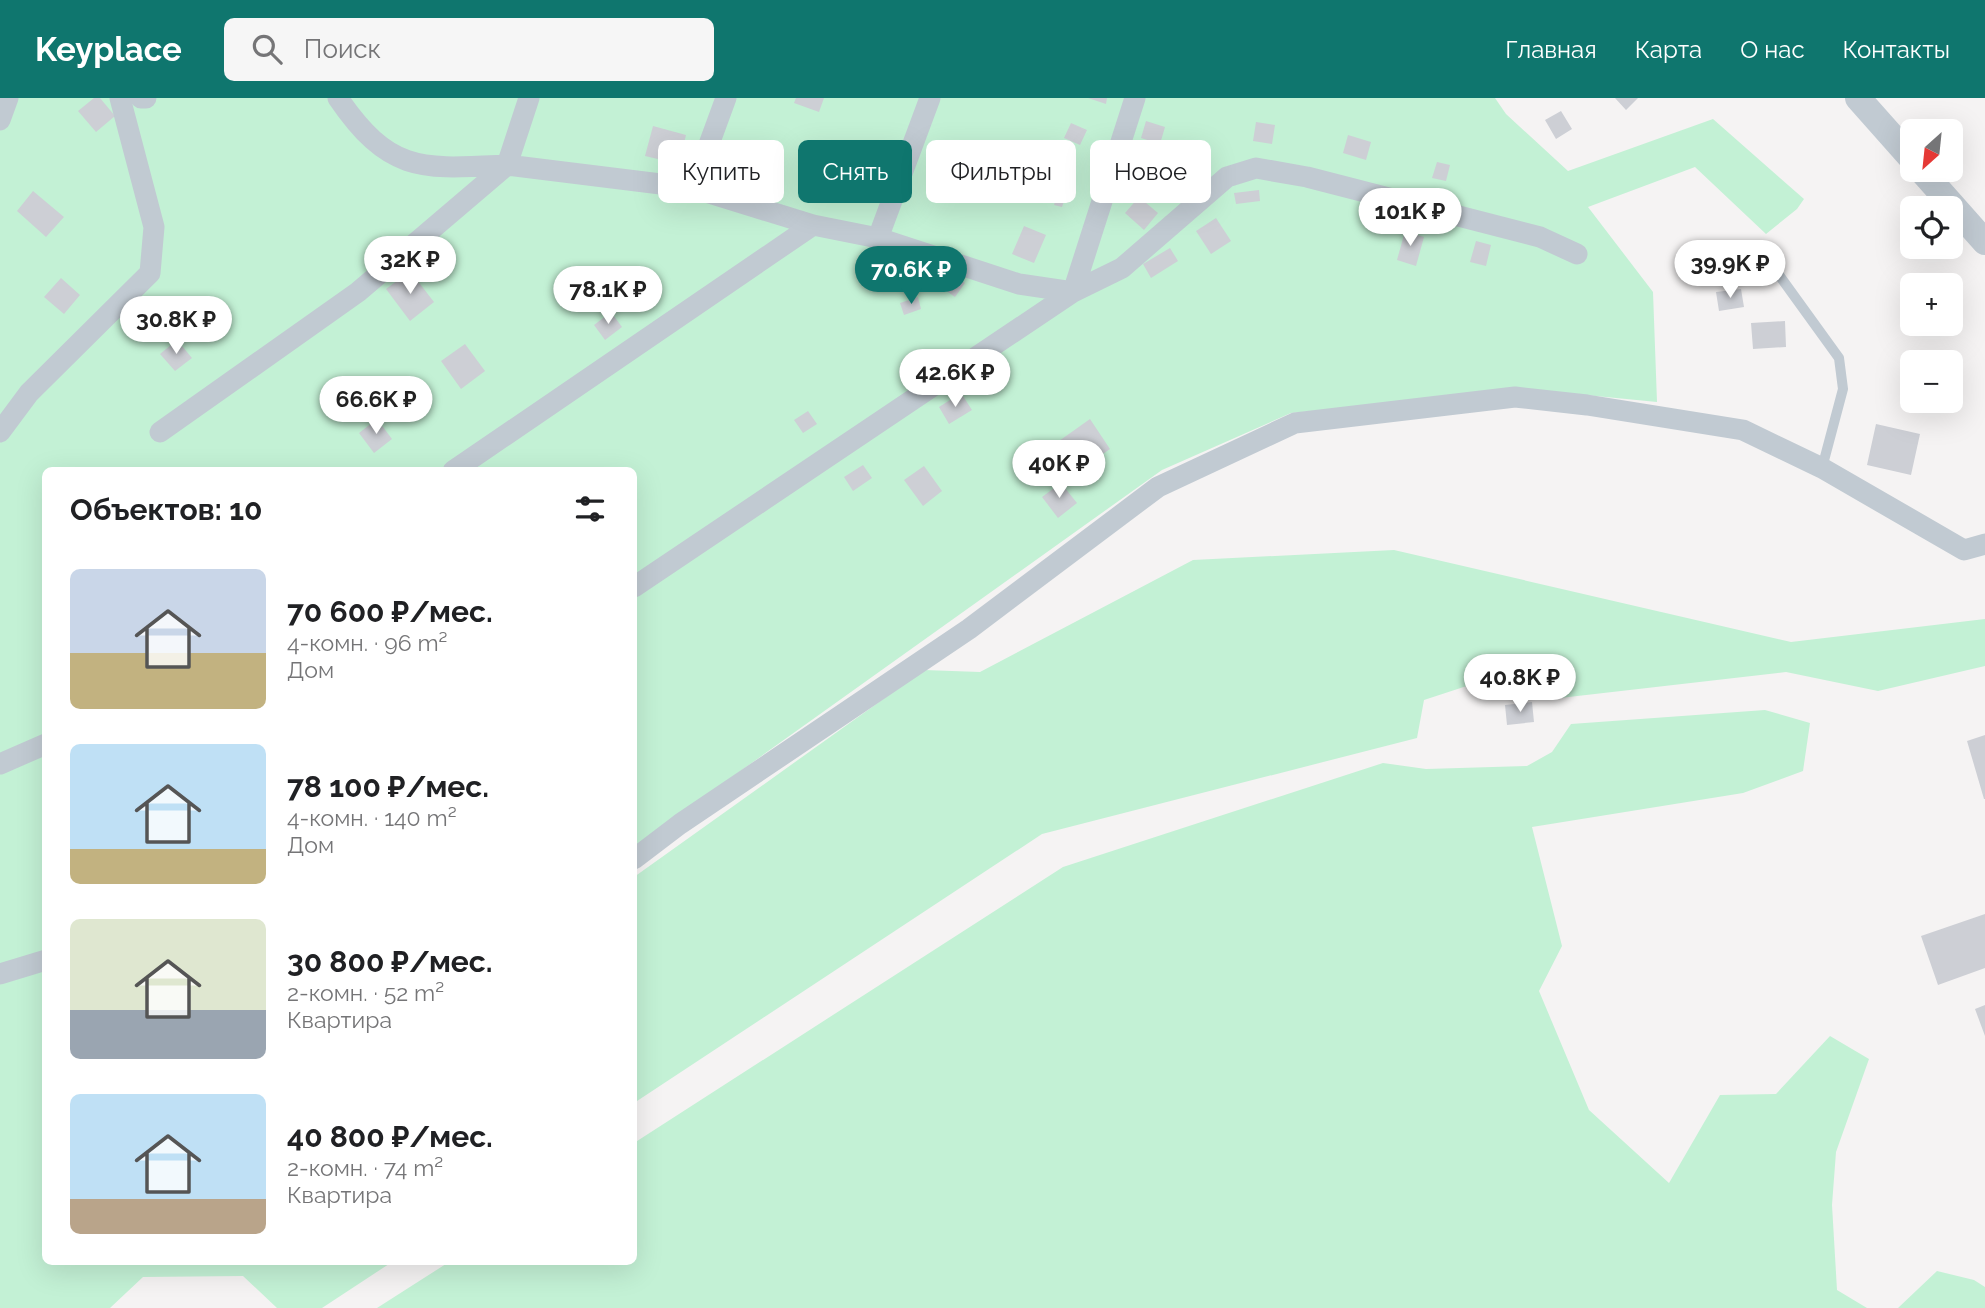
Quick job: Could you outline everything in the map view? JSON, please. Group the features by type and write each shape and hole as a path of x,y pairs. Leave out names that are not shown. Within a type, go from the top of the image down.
{"street":[{"path":"0,120 8,98"},
{"path":"0,432 29,393 150,273 154,227 120,98"},
{"path":"338,98 360,130 398,159 442,168 507,164 658,183"},
{"path":"160,432 358,292 507,164 529,98"},
{"path":"711,140 726,98"},
{"path":"878,238 930,98"},
{"path":"1073,292 1135,98"},
{"path":"1858,98 1900,145"},
{"path":"637,585 1073,292 1122,268 1227,177 1256,168 1307,177 1540,237 1577,254"},
{"path":"1932,182 1985,242"},
{"path":"742,203 813,225 878,238 1018,284 1073,292"},
{"path":"459,467 813,225"},
{"path":"637,857 680,824 969,629 1158,487 1295,423 1515,397 1587,405 1742,430 1822,468 1964,550 1985,544"},
{"path":"0,764 42,746"},
{"path":"0,974 42,961"}],"lane":[{"path":"1766,257 1839,358 1843,389 1822,468"}],"green space":[{"path":"0,98 1495,98 1506,114 1568,171 1713,119 1804,199 1797,209 1766,234 1695,167 1588,207 1653,292 1657,402 1534,390 1291,413 1162,470 637,845 637,467 42,467 42,1265 387,1265 322,1308 277,1308 243,1276 143,1277 110,1308 0,1308"},
{"path":"1394,550 1791,642 1985,619 1985,666 1878,691 1786,672 1560,698 1549,679 1482,681 1424,700 1417,738 1042,834 637,1101 637,875 924,670 980,672 1193,560"},
{"path":"1765,710 1810,723 1803,771 1743,793 1532,827 1562,946 1539,991 1589,1110 1669,1183 1720,1095 1776,1094 1830,1036 1869,1059 1836,1152 1832,1205 1837,1290 1867,1308 377,1308 444,1265 637,1265 637,1141 1063,867 1383,763 1426,769 1527,766 1552,752 1571,724"},
{"path":"1937,1271 1974,1280 1985,1287 1985,1308 1898,1308"}],"building":[{"path":"94,98 100,98 115,116 96,132 78,111"},
{"path":"796,98 824,98 819,112 794,103"},
{"path":"1088,98 1107,98 1106,104"},
{"path":"1615,98 1638,98 1626,110"},
{"path":"1561,111 1572,129 1556,139 1545,120"},
{"path":"1146,121 1165,127 1161,140 1141,138"},
{"path":"1256,122 1275,125 1272,144 1253,141"},
{"path":"1071,123 1087,130 1080,145 1076,140 1064,138"},
{"path":"653,126 686,135 685,140 658,140 658,159 645,156"},
{"path":"1348,135 1371,142 1366,160 1343,153"},
{"path":"1437,162 1450,165 1446,181 1432,178"},
{"path":"1259,190 1260,201 1236,204 1234,193"},
{"path":"33,191 64,217 46,237 17,211"},
{"path":"1134,203 1146,203 1158,213 1144,230 1125,213"},
{"path":"1216,218 1231,241 1211,254 1196,231"},
{"path":"1024,226 1046,235 1034,263 1012,254"},
{"path":"1405,231 1424,237 1416,266 1397,260"},
{"path":"1476,241 1491,245 1486,266 1470,262"},
{"path":"1170,248 1178,261 1151,278 1143,264"},
{"path":"1714,252 1724,263 1712,273 1703,263"},
{"path":"410,271 434,302 410,321 386,289"},
{"path":"952,274 965,283 955,297 942,288"},
{"path":"61,278 80,295 64,314 44,297"},
{"path":"1741,289 1744,307 1719,311 1716,292"},
{"path":"918,297 921,309 904,315 900,303"},
{"path":"611,312 622,327 605,340 594,325"},
{"path":"1785,321 1786,347 1753,349 1751,323"},
{"path":"177,340 192,358 175,371 160,354"},
{"path":"465,344 485,371 461,389 441,361"},
{"path":"961,393 972,410 949,424 939,407"},
{"path":"808,411 817,424 803,433 794,420"},
{"path":"377,419 392,439 374,453 359,433"},
{"path":"1090,419 1110,449 1080,470 1059,441"},
{"path":"1876,424 1920,434 1911,475 1867,465"},
{"path":"863,465 872,478 853,491 844,477"},
{"path":"924,466 942,491 923,506 904,480"},
{"path":"1061,483 1077,503 1058,518 1042,497"},
{"path":"1532,702 1534,722 1507,725 1505,705"},
{"path":"1985,735 1985,799 1984,799 1967,741"},
{"path":"1985,914 1985,968 1938,985 1921,936"},
{"path":"1985,1005 1985,1036 1975,1009"}]}
